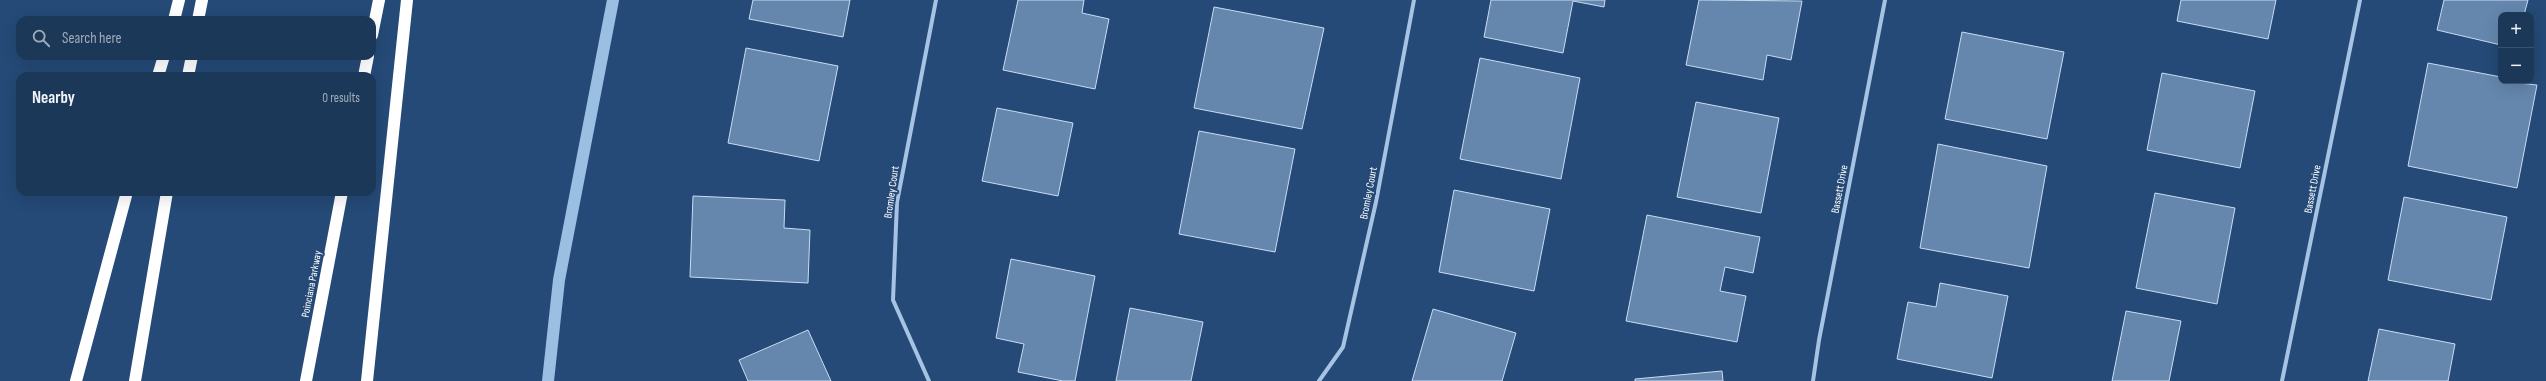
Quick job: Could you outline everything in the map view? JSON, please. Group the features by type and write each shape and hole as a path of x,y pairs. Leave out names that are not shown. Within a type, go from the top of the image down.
{"highway":[{"path":"175,16 179,0"},
{"path":"199,16 202,0"},
{"path":"376,16 379,0"},
{"path":"367,381 407,0"},
{"path":"159,72 163,60"},
{"path":"189,72 191,60"},
{"path":"365,72 367,60"},
{"path":"76,381 126,196"},
{"path":"135,381 166,196"},
{"name":"Poinciana Parkway","path":"306,381 341,196"}],"street":[{"name":"Bromley Court","path":"929,381 893,300 897,202 936,0"},
{"name":"Bromley Court","path":"1319,381 1343,346 1376,202 1414,0"},
{"name":"Bassett Drive","path":"1813,381 1885,0"},
{"name":"Bassett Drive","path":"2282,381 2360,0"}],"building":[{"path":"753,0 850,0 843,37 749,19"},
{"path":"1018,0 1084,0 1082,13 1109,19 1095,89 1003,70"},
{"path":"1491,0 1605,0 1604,7 1573,1 1563,53 1484,37"},
{"path":"1699,0 1802,1 1791,60 1767,55 1763,80 1686,65"},
{"path":"2181,0 2276,0 2268,39 2177,21"},
{"path":"2444,0 2528,0 2525,12 2498,12 2498,44 2437,30"},
{"path":"1214,7 1324,28 1302,129 1194,108"},
{"path":"1962,32 2064,52 2047,139 1945,119"},
{"path":"746,48 838,66 819,161 728,143"},
{"path":"1480,58 1580,78 1561,179 1460,159"},
{"path":"2428,63 2498,76 2498,84 2537,85 2517,188 2408,166"},
{"path":"2162,73 2255,91 2240,168 2147,150"},
{"path":"1696,102 1779,118 1761,213 1677,197"},
{"path":"997,108 1073,123 1058,196 982,181"},
{"path":"1199,131 1295,149 1275,252 1179,234"},
{"path":"1938,144 2047,166 2029,268 1920,248"},
{"path":"1454,190 1550,209 1534,291 1439,272"},
{"path":"2155,193 2235,208 2217,304 2136,288"},
{"path":"693,196 785,200 784,228 810,230 808,283 690,277"},
{"path":"2404,197 2507,217 2491,300 2388,280"},
{"path":"1647,215 1760,237 1753,273 1725,267 1720,291 1746,296 1737,342 1626,321"},
{"path":"1011,259 1095,276 1075,381 1063,381 1018,372 1024,344 996,338"},
{"path":"1940,283 2008,296 1992,378 1897,359 1908,302 1936,307"},
{"path":"1130,308 1203,322 1191,381 1116,381"},
{"path":"1433,309 1516,333 1502,381 1412,381"},
{"path":"2126,311 2181,321 2169,381 2112,381"},
{"path":"2379,329 2455,344 2448,381 2368,381"},
{"path":"808,330 831,381 748,381 739,360"},
{"path":"1722,371 1723,381 1635,381 1635,379"}],"waterway":[{"path":"548,381 559,280 613,0"}]}
